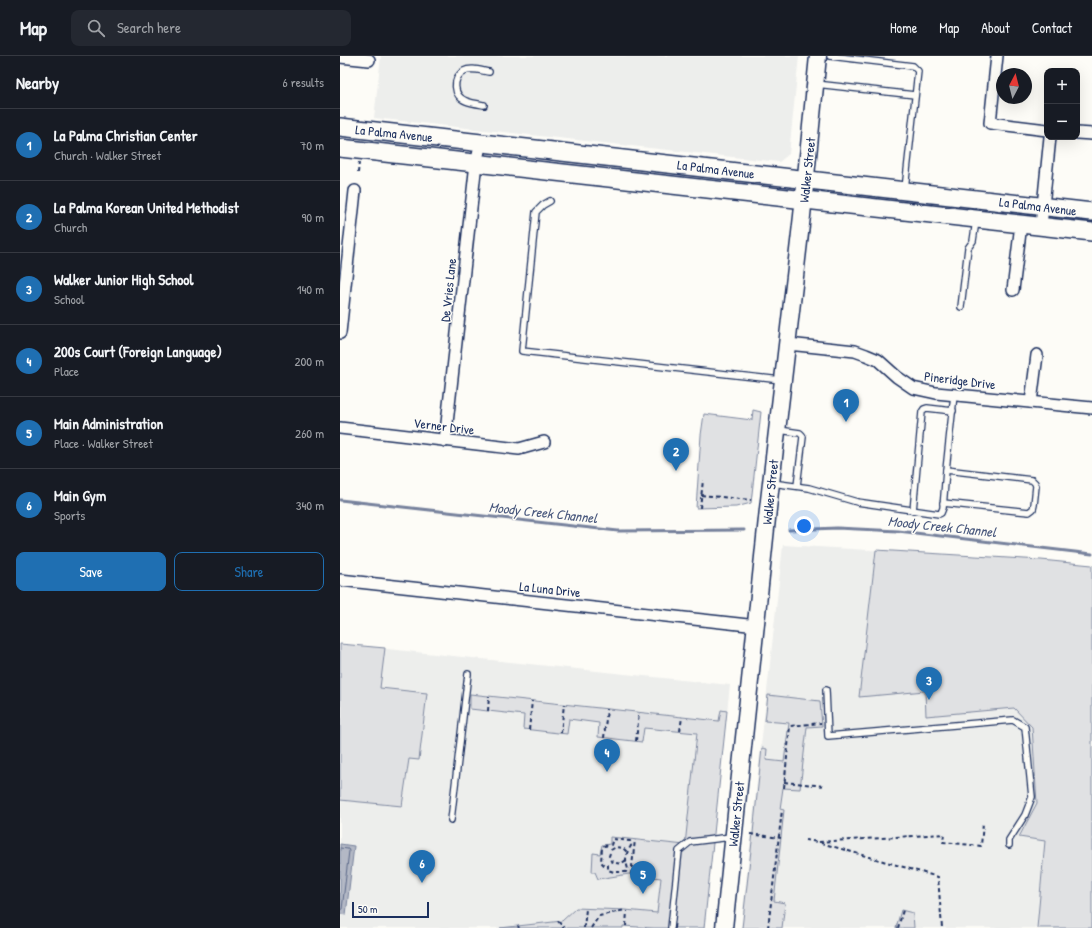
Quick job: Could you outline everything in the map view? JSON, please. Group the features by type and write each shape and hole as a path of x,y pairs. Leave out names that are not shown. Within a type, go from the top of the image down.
{"main road":[{"name":"Walker Street","path":"724,928 771,482 804,199 814,84 818,56"},
{"name":"La Palma Avenue","path":"340,127 1092,212"},
{"name":"La Palma Avenue","path":"340,148 1092,232"}],"street":[{"path":"997,56 990,123 1044,130"},
{"path":"340,57 368,60"},
{"path":"1080,133 1092,134"},
{"path":"1041,226 1050,140"},
{"name":"De Vries Lane","path":"445,441 476,163 481,143"},
{"path":"340,333 355,191"},
{"path":"1013,290 1021,224"},
{"name":"Pineridge Drive","path":"788,344 855,351 866,354 878,360 897,377 913,388 936,393 1092,408"},
{"path":"1031,402 1037,355"},
{"name":"Verner Drive","path":"340,428 519,449 544,442"},
{"name":"La Luna Drive","path":"340,580 756,626"}],"lane":[{"path":"830,56 913,66 918,71 904,191"},
{"path":"484,105 465,101 458,95 455,85 458,78 464,71 472,69 489,72"},
{"path":"814,84 915,96"},
{"path":"550,200 536,212 522,351 783,380"},
{"path":"961,307 968,248 973,241 976,219"},
{"path":"771,482 809,488 856,502 939,514 943,511 954,395"},
{"path":"913,511 922,412 924,409 928,408 953,411"},
{"path":"777,430 800,433 802,435 797,486"},
{"path":"943,503 1029,512 1033,509 1036,486 1035,482 1032,480 946,470"},
{"path":"451,820 468,674"},
{"path":"826,690 828,736 1013,720 1025,727 1032,796 1025,815 1010,840 1009,845"},
{"path":"671,928 680,851 690,842 734,837"}],"path":[{"path":"358,173 359,161"},
{"path":"700,508 703,480"},
{"path":"701,495 751,500"},
{"path":"488,711 489,696"},
{"path":"529,730 532,701"},
{"path":"561,733 564,704"},
{"path":"604,738 607,709"},
{"path":"636,741 639,713"},
{"path":"680,731 682,717"},
{"path":"784,788 790,726 822,723"},
{"path":"784,782 825,786"},
{"path":"768,928 780,838 782,810"},
{"path":"818,842 944,834 943,842 981,846 983,823"},
{"path":"750,834 780,838"},
{"path":"611,861 608,865 608,870 614,872 626,872 628,869 626,856 631,846 630,841 613,839 611,846 613,849"},
{"path":"632,875 635,840"},
{"path":"805,840 818,842 938,877 942,928"},
{"path":"608,865 601,862 602,848 604,846 611,846"},
{"path":"626,860 620,864 617,864 611,861 609,856 612,850 616,847 623,848 627,852"},
{"path":"626,856 633,858"},
{"path":"584,928 586,909"},
{"path":"591,928 599,916 626,910 626,926"},
{"path":"898,928 903,910"},
{"path":"558,921 564,928"}],"shaded area":[{"path":"381,56 799,56 789,154 779,162 374,118"},
{"path":"753,410 761,412 751,503 736,507 696,508 701,435 704,414 752,420"},
{"path":"783,545 1041,560 1092,565 1092,928 741,928"},
{"path":"876,550 1041,560 1092,565 1092,928 1037,928 1045,841 1019,837 1037,803 1032,727 1014,708 926,716 925,691 859,697"},
{"path":"340,644 730,685 703,928 340,928"},
{"path":"340,644 385,648 380,688 427,693 419,760 409,759 402,806 340,800"},
{"path":"470,694 719,721 721,710 727,711 704,928 654,928 623,926 623,928 500,928 562,921 576,908 657,913 661,878 629,874 598,879 595,872 592,872 593,853 600,854 602,845 610,844 610,837 685,845 697,733 644,728 642,742 598,737 599,723 569,719 567,734 523,729 524,715 470,709"},
{"path":"768,695 820,701 822,726 807,727 800,789 783,788 780,809 784,810 774,901 785,903 782,928 742,928 762,748 767,749 766,760 784,762 789,723 765,721"},
{"path":"901,910 913,913 914,928 896,928"}],"water":[{"path":"340,844 354,846 346,915 340,914"}],"waterway":[{"name":"Moody Creek Channel","path":"340,500 618,531 744,530"},
{"name":"Moody Creek Channel","path":"789,530 837,528 898,531 1092,554"}],"place":[{"name":"La Palma Christian Center","path":"846,422"},
{"name":"La Palma Korean United Methodist","path":"676,471"},
{"name":"Walker Junior High School","path":"929,700"},
{"name":"200s Court (Foreign Language)","path":"607,772"},
{"name":"Main Gym","path":"422,883"},
{"name":"Main Administration","path":"643,894"}]}
